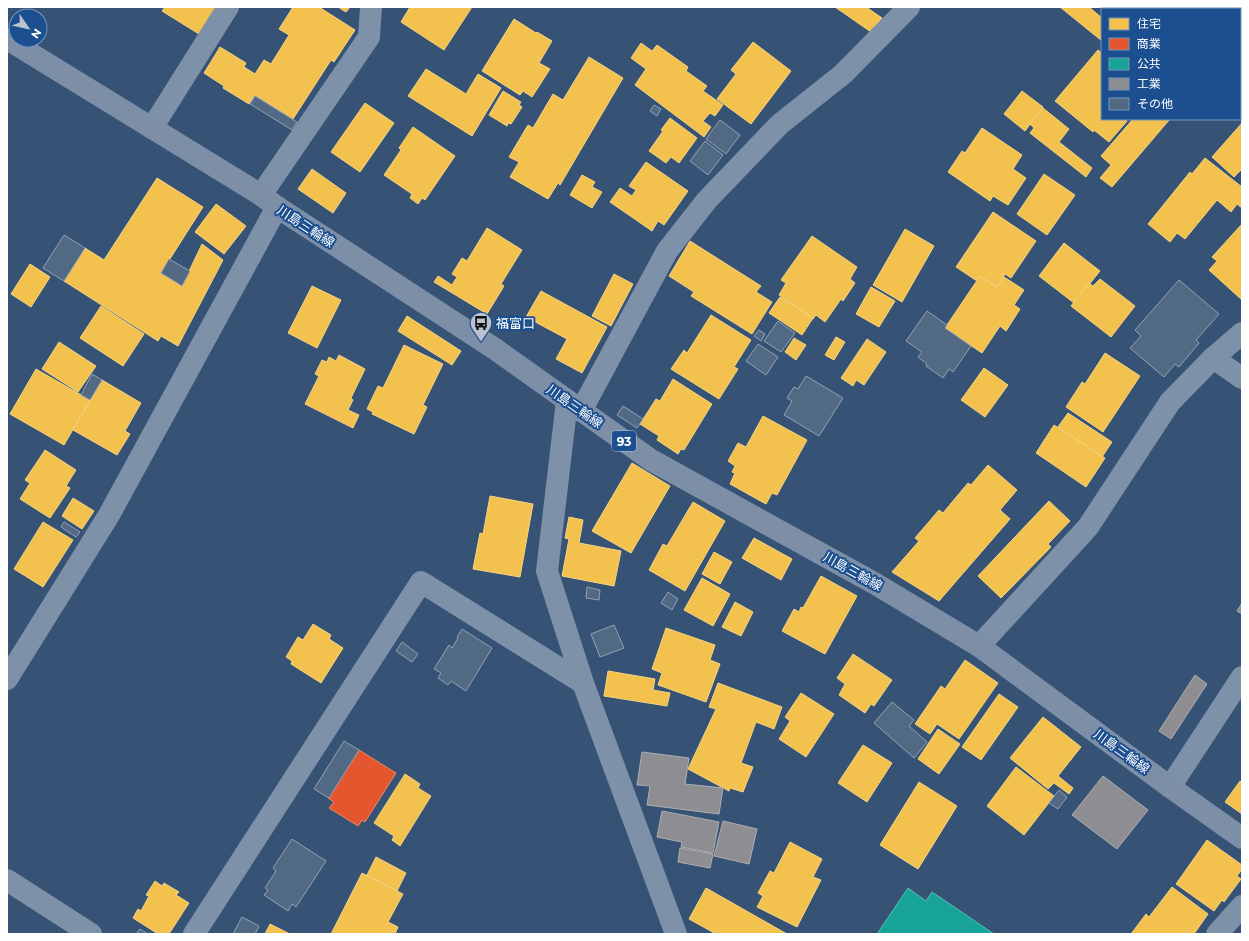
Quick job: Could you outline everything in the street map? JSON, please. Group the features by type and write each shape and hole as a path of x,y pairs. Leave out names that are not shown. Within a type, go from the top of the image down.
{"main road":[{"name":"川島三輪線","path":"7,39 269,201 495,349 651,460 874,583 979,646 1170,787 1242,838"}],"street":[{"path":"152,128 228,7"},
{"path":"7,679 109,515 269,201 369,37 370,7"},
{"path":"676,934 583,683 547,571 574,406 667,251 707,200 780,124 843,74 909,7"},
{"path":"979,646 1088,527 1170,402 1213,358 1242,333"},
{"path":"1213,358 1242,378"},
{"path":"194,934 421,582 583,683"},
{"path":"1170,787 1242,677"},
{"path":"7,880 91,934"},
{"path":"1217,934 1242,906"}],"building: 住宅":[{"path":"165,7 216,7 199,34 162,11"},
{"path":"293,7 319,7 355,30 334,62 331,60 293,119 255,95 249,104 223,88 224,86 204,73 220,47 246,63 244,67 255,74 264,60 271,64 289,35 279,29"},
{"path":"338,7 350,7 346,12"},
{"path":"410,7 472,7 444,50 401,22"},
{"path":"835,7 866,7 882,18 871,32"},
{"path":"1060,7 1089,7 1101,17 1101,40"},
{"path":"1237,7 1238,8 1166,8"},
{"path":"514,19 552,41 539,63 550,69 532,97 523,91 520,95 482,71"},
{"path":"753,42 791,71 751,124 717,99 736,74 731,70"},
{"path":"641,43 652,51 657,45 688,67 686,71 707,86 703,91 723,105 715,116 710,113 703,121 711,127 704,137 635,85 646,69 631,58"},
{"path":"1098,50 1101,52 1101,120 1127,121 1109,142 1094,130 1093,132 1055,101"},
{"path":"589,57 623,78 560,185 558,183 548,199 510,177 519,162 509,157 528,125 533,128 553,94 563,100"},
{"path":"426,69 466,94 478,74 501,88 472,136 408,96"},
{"path":"503,91 521,102 519,105 522,107 511,124 508,123 507,126 489,115"},
{"path":"1022,91 1043,107 1025,131 1004,114"},
{"path":"365,103 394,123 360,172 331,152"},
{"path":"1043,108 1069,129 1059,142 1092,168 1086,177 1030,133 1034,128 1030,124"},
{"path":"670,118 697,138 679,163 671,157 666,163 649,151"},
{"path":"1132,120 1169,120 1112,187 1100,178 1111,165 1101,156"},
{"path":"1242,123 1242,169 1234,177 1212,157"},
{"path":"413,127 455,156 425,200 422,198 418,204 410,198 412,194 384,175 401,150 399,148"},
{"path":"982,128 1022,155 1013,169 1026,178 1008,205 993,196 990,201 948,172 962,151 965,153"},
{"path":"1205,158 1242,187 1242,208 1237,204 1231,212 1217,200 1185,239 1177,233 1170,242 1148,224 1190,172 1192,174"},
{"path":"646,162 688,191 664,225 658,221 652,231 610,202 620,188 632,196 636,190 629,186"},
{"path":"312,169 346,193 333,213 298,189"},
{"path":"1044,174 1075,195 1047,235 1017,214"},
{"path":"582,175 595,182 592,187 602,192 592,208 570,195"},
{"path":"157,178 203,207 161,273 182,286 202,244 223,260 178,346 161,336 158,341 64,281 85,248 104,260"},
{"path":"216,204 246,226 224,254 195,232"},
{"path":"993,212 1036,241 1011,278 1005,274 997,287 980,276 977,281 956,267"},
{"path":"1242,224 1242,300 1209,270 1217,261 1212,257"},
{"path":"487,228 522,250 501,284 504,286 487,314 434,282 438,276 452,285 457,277 452,274 462,258 467,261"},
{"path":"905,229 934,246 902,302 873,285"},
{"path":"812,236 857,267 850,279 855,283 843,301 841,299 825,322 816,315 813,319 779,295 786,283 781,280"},
{"path":"690,241 761,286 756,292 772,302 752,334 691,296 694,292 669,276"},
{"path":"1064,243 1100,271 1074,303 1039,276"},
{"path":"30,264 50,277 31,307 11,294"},
{"path":"614,274 633,284 611,326 592,316"},
{"path":"980,276 997,287 1004,277 1024,290 1014,305 1020,309 1006,331 1000,326 982,353 945,328"},
{"path":"1100,279 1135,306 1111,337 1071,306 1089,283 1093,286"},
{"path":"312,286 341,300 317,348 288,333"},
{"path":"871,287 895,301 879,327 856,314"},
{"path":"541,291 607,327 582,373 556,359 567,339 526,317"},
{"path":"780,297 813,318 802,335 769,313"},
{"path":"101,306 144,334 123,366 80,338"},
{"path":"711,315 751,340 734,367 738,369 719,399 671,369 684,350 687,353"},
{"path":"407,316 461,351 452,365 398,331"},
{"path":"836,337 845,342 834,360 825,355"},
{"path":"794,338 806,345 796,360 785,352"},
{"path":"867,339 886,352 864,385 856,380 853,386 841,378"},
{"path":"59,342 96,366 78,392 42,369"},
{"path":"404,345 443,364 423,405 427,407 414,434 372,414 373,412 367,409 378,386 383,388"},
{"path":"1105,353 1140,376 1103,432 1066,407 1082,382 1085,384"},
{"path":"339,355 365,369 351,398 353,400 348,410 359,415 353,428 305,404 319,376 315,374 322,360 327,362 329,357 336,361"},
{"path":"984,368 1008,385 985,417 961,400"},
{"path":"36,369 90,400 64,445 10,414"},
{"path":"673,379 712,404 684,450 681,449 678,454 657,440 659,436 640,424 656,399 660,401"},
{"path":"102,380 141,403 125,431 130,434 117,455 73,430"},
{"path":"1068,413 1112,442 1102,457 1058,427"},
{"path":"763,416 807,440 777,495 772,493 766,504 730,484 735,473 732,472 735,466 728,461 738,443 746,447"},
{"path":"1054,425 1105,458 1086,487 1036,453"},
{"path":"45,450 76,470 66,486 70,488 50,518 20,499 30,483 25,480"},
{"path":"632,463 670,486 631,553 592,531"},
{"path":"988,465 1017,490 1000,510 1010,519 939,601 892,572 919,541 915,538 939,510 943,513 968,483 971,485"},
{"path":"490,496 533,504 520,577 473,569 480,533 483,534"},
{"path":"73,498 94,511 82,529 62,516"},
{"path":"1049,501 1070,521 1048,544 1051,547 1001,598 978,576"},
{"path":"693,502 725,521 685,591 649,570 663,544 667,546"},
{"path":"569,517 583,520 579,543 621,551 614,586 562,576 569,539 565,538"},
{"path":"43,522 73,540 43,587 14,569"},
{"path":"754,538 792,559 781,580 742,558"},
{"path":"714,552 732,562 720,584 702,574"},
{"path":"821,576 857,596 825,654 782,631 794,609 799,612 801,607 803,608"},
{"path":"702,578 730,594 713,626 684,610"},
{"path":"735,602 753,612 741,636 722,627"},
{"path":"313,624 331,635 329,639 343,648 321,683 291,664 292,661 286,657 298,637 303,640"},
{"path":"666,628 715,645 710,660 720,664 706,702 658,685 662,673 652,669"},
{"path":"853,654 892,680 874,706 871,704 865,713 839,695 845,684 837,678"},
{"path":"965,660 998,683 959,739 937,724 930,734 915,724 941,686 945,689"},
{"path":"608,671 655,679 653,690 670,693 667,706 604,696"},
{"path":"718,683 782,707 774,729 756,722 741,763 753,767 743,792 730,788 729,791 688,769 716,709 709,707"},
{"path":"801,693 834,714 806,757 779,739 790,721 785,717"},
{"path":"999,694 1018,707 981,760 962,747"},
{"path":"1043,717 1081,747 1058,776 1073,788 1069,794 1054,783 1048,789 1010,758"},
{"path":"938,729 960,744 939,774 918,759"},
{"path":"863,745 892,763 867,802 838,783"},
{"path":"1016,767 1054,796 1024,835 987,806"},
{"path":"405,774 420,784 418,788 431,796 400,846 392,840 394,836 374,823"},
{"path":"1240,781 1242,783 1242,814 1225,802"},
{"path":"919,782 957,806 918,869 880,845"},
{"path":"1207,840 1242,865 1242,869 1237,876 1241,879 1224,902 1222,900 1214,911 1176,884"},
{"path":"790,842 822,859 813,877 821,880 797,927 757,907 763,896 758,893 770,871 774,873"},
{"path":"376,857 406,873 397,891 367,875"},
{"path":"362,873 403,894 388,922 398,927 395,934 331,934"},
{"path":"155,881 162,886 164,883 179,892 176,895 189,903 169,934 158,934 133,918 138,909 141,911 149,896 146,895"},
{"path":"1172,887 1208,914 1194,934 1131,934 1146,914 1149,917"},
{"path":"706,888 787,934 716,934 689,919"},
{"path":"270,924 290,934 265,934"}],"building: 商業":[{"path":"359,750 396,773 365,822 362,820 358,826 329,808 334,802 328,798"}],"building: 公共":[{"path":"908,888 926,901 932,892 994,934 877,934"}],"building: 工業":[{"path":"1242,603 1242,614 1237,611"},
{"path":"1195,675 1207,684 1171,739 1159,731"},
{"path":"642,752 689,758 685,784 723,788 719,814 647,805 650,786 637,785"},
{"path":"1103,776 1148,810 1117,849 1072,815"},
{"path":"662,811 719,822 713,853 681,847 682,842 657,837"},
{"path":"723,821 757,829 749,864 714,856"},
{"path":"680,848 713,854 710,868 678,862"}],"building: その他":[{"path":"255,96 297,122 292,130 250,104"},
{"path":"654,105 661,109 657,116 650,111"},
{"path":"720,120 740,135 726,154 706,139"},
{"path":"705,141 723,155 708,175 690,161"},
{"path":"64,235 85,248 64,281 43,268"},
{"path":"169,259 190,271 182,286 161,273"},
{"path":"1179,280 1219,314 1196,340 1199,343 1179,367 1175,364 1164,377 1130,348 1141,336 1135,330"},
{"path":"927,311 947,325 945,328 971,346 953,372 949,369 943,378 926,366 927,364 918,357 922,352 906,341"},
{"path":"778,321 795,333 781,352 764,341"},
{"path":"759,330 765,334 761,341 754,336"},
{"path":"758,344 778,357 766,375 746,361"},
{"path":"92,374 102,380 90,400 81,395"},
{"path":"806,376 843,398 819,436 784,415 792,401 787,398 794,387 798,389"},
{"path":"623,406 643,419 637,428 617,415"},
{"path":"64,522 80,532 76,537 61,527"},
{"path":"587,587 600,590 599,600 586,598"},
{"path":"668,592 678,599 672,610 661,603"},
{"path":"614,625 624,648 600,657 591,634"},
{"path":"462,629 492,648 466,691 451,681 448,685 438,678 441,673 434,669 449,645 452,648"},
{"path":"402,642 418,654 412,662 396,651"},
{"path":"892,702 914,720 909,726 927,742 914,758 874,723"},
{"path":"344,741 359,750 329,798 314,789"},
{"path":"1059,790 1067,797 1058,809 1049,803"},
{"path":"292,839 326,861 296,907 292,904 288,911 264,895 268,890 265,888 276,871 273,868"},
{"path":"242,917 259,926 255,934 233,934"},
{"path":"140,929 148,934 136,934"}],"place":[{"name":"福富口","path":"481,342"}]}
